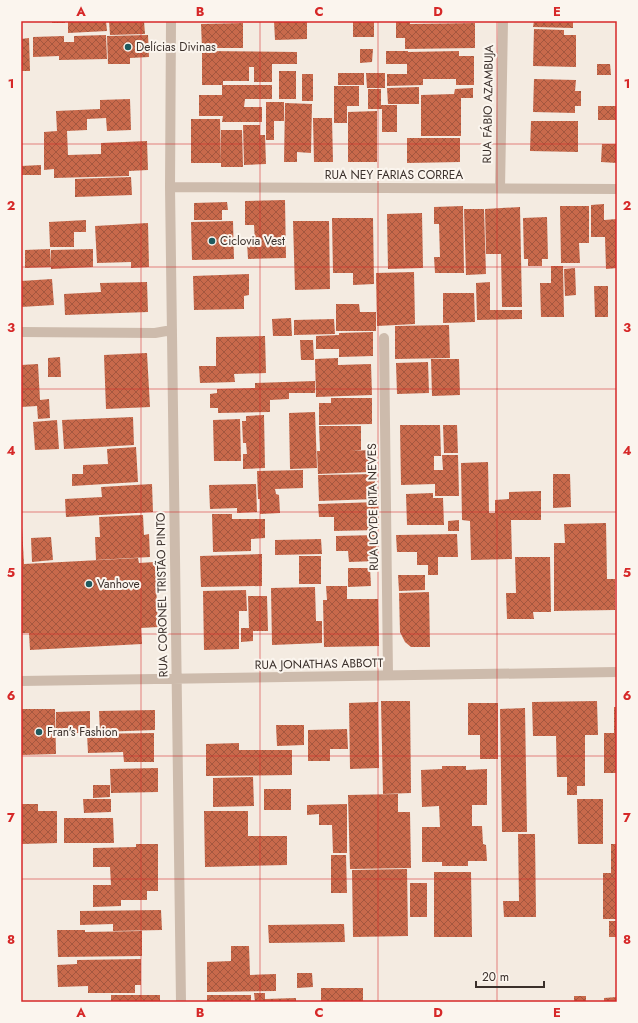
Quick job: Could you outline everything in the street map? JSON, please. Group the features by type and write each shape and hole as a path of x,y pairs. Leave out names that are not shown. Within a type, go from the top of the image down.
{"street":[{"name":"RUA CORONEL TRISTÃO PINTO","path":"171,21 170,187 181,1002"},
{"name":"RUA FÁBIO AZAMBUJA","path":"500,188 503,21"},
{"name":"RUA NEY FARIAS CORREA","path":"170,187 617,189"},
{"path":"21,332 155,333 172,330"},
{"name":"RUA LOYDE RITA NEVES","path":"384,338 388,675"},
{"name":"RUA JONATHAS ABBOTT","path":"21,681 617,672"}],"building":[{"path":"52,21 65,21 65,23 52,23"},
{"path":"68,21 106,21 107,31 68,33"},
{"path":"109,21 144,21 145,34 110,35"},
{"path":"274,21 307,21 307,39 275,40"},
{"path":"353,21 374,21 374,37 353,37"},
{"path":"534,21 573,21 573,28 533,27"},
{"path":"396,22 410,22 410,24 475,23 475,48 405,49 405,38 396,38"},
{"path":"243,23 243,48 202,48 201,24"},
{"path":"534,29 564,30 564,35 576,35 576,67 533,66"},
{"path":"106,35 107,59 59,60 59,56 33,57 33,37 64,36 64,42 74,42 74,36"},
{"name":"Delícias Divinas","path":"148,35 149,57 130,58 130,64 108,64 107,36"},
{"path":"29,38 30,71 21,71 21,39"},
{"path":"360,49 373,49 372,62 360,63"},
{"path":"202,51 297,52 297,64 272,64 272,82 254,82 254,67 249,67 249,81 223,81 223,85 202,85"},
{"path":"386,51 459,51 459,56 474,56 474,85 456,85 456,79 423,79 423,85 387,86 387,74 407,74 407,64 386,64"},
{"path":"597,64 610,64 611,75 597,75"},
{"path":"279,71 296,71 296,99 279,99"},
{"path":"338,73 364,73 364,85 338,85"},
{"path":"366,73 385,73 385,88 367,88"},
{"path":"302,74 313,74 313,101 302,101"},
{"path":"534,79 576,80 575,91 581,91 581,106 575,106 575,113 533,112"},
{"path":"222,85 272,85 272,99 245,99 244,107 262,107 262,122 222,122 223,116 199,116 199,95 222,95"},
{"path":"334,86 359,86 359,106 347,106 347,123 334,123"},
{"path":"419,87 419,104 388,104 387,88"},
{"path":"473,88 473,98 461,98 461,136 421,136 421,95 454,94 455,89"},
{"path":"368,89 381,89 381,105 397,105 397,132 382,132 382,109 368,109"},
{"path":"130,99 131,130 107,131 106,118 87,119 87,130 67,131 68,155 101,154 101,143 147,141 148,170 129,171 129,176 54,178 54,169 44,170 44,132 57,131 56,111 100,109 100,100"},
{"path":"266,102 284,102 284,121 274,121 274,140 266,140"},
{"path":"285,103 312,104 311,153 297,152 297,162 284,162"},
{"path":"598,106 617,106 617,120 598,120"},
{"path":"377,111 377,162 348,162 348,112"},
{"path":"313,118 332,118 333,162 314,162"},
{"path":"191,119 220,119 221,163 191,163"},
{"path":"531,121 578,121 578,152 530,151"},
{"path":"243,125 260,125 260,135 265,135 266,164 244,165"},
{"path":"221,130 242,130 243,167 221,167"},
{"path":"407,138 460,138 460,162 407,163"},
{"path":"602,144 617,144 617,163 601,162"},
{"path":"41,165 41,175 21,175 21,166"},
{"path":"131,177 132,195 75,197 75,179"},
{"path":"285,200 286,258 248,259 247,242 255,242 254,225 245,225 245,201"},
{"path":"227,202 228,210 222,210 222,220 194,220 194,203"},
{"path":"604,204 604,220 617,219 617,268 606,269 605,237 591,237 591,205"},
{"path":"463,206 464,273 435,273 434,257 440,257 439,224 434,224 434,207"},
{"path":"560,206 589,206 589,243 579,243 580,263 561,263"},
{"path":"520,207 522,307 502,307 501,254 486,254 485,209"},
{"path":"464,209 484,209 486,274 466,275"},
{"path":"422,213 423,268 388,269 387,214"},
{"path":"547,217 548,259 542,259 542,266 528,266 528,259 524,259 523,218"},
{"path":"332,218 373,218 374,284 353,285 353,273 333,273"},
{"path":"86,220 86,232 74,232 74,247 50,247 49,222"},
{"name":"Ciclovia Vest","path":"233,221 234,259 192,260 191,222"},
{"path":"293,221 329,221 330,289 295,290"},
{"path":"148,223 149,267 131,268 131,262 97,263 95,226"},
{"path":"50,249 51,265 51,250 93,249 93,267 51,269 51,267 25,268 25,250"},
{"path":"551,266 563,266 564,317 541,317 540,283 551,283"},
{"path":"575,268 576,295 565,296 564,269"},
{"path":"414,272 415,324 377,326 376,273"},
{"path":"249,274 249,295 244,296 244,309 194,310 193,276"},
{"path":"52,279 54,305 21,307 21,281"},
{"path":"147,282 148,312 65,315 64,294 101,292 100,283"},
{"path":"490,282 490,310 522,310 522,319 477,320 476,283"},
{"path":"594,286 608,286 608,317 595,317"},
{"path":"443,293 474,293 475,322 443,323"},
{"path":"336,304 359,304 360,312 376,312 376,331 336,331"},
{"path":"291,318 292,336 273,336 272,319"},
{"path":"334,319 335,334 294,335 294,320"},
{"path":"449,325 450,358 395,359 395,326"},
{"path":"373,332 373,356 339,357 339,349 316,349 316,336 339,335 339,333"},
{"path":"265,336 266,373 234,374 235,382 200,383 199,366 216,366 216,337"},
{"path":"300,340 313,340 314,360 301,360"},
{"path":"147,353 150,407 106,409 104,355"},
{"path":"60,357 61,377 48,377 48,358"},
{"path":"338,358 338,365 371,364 372,395 316,397 315,359"},
{"path":"431,359 459,359 460,395 432,396"},
{"path":"428,362 429,393 397,394 396,363"},
{"path":"38,364 40,400 49,399 50,418 38,419 37,406 21,407 21,365"},
{"path":"315,381 315,393 289,393 289,399 270,400 270,412 218,413 218,408 210,408 210,394 217,393 217,389 255,388 255,383"},
{"path":"331,398 372,398 372,424 319,425 319,403 331,403"},
{"path":"315,412 317,468 290,469 289,413"},
{"path":"264,415 265,468 243,469 243,454 247,454 246,443 243,443 242,421 246,421 246,416"},
{"path":"133,417 134,445 64,449 62,420"},
{"path":"240,419 241,461 214,461 213,420"},
{"path":"57,420 59,449 35,450 33,422"},
{"path":"400,425 440,425 441,456 434,456 434,470 443,470 442,455 458,455 459,496 435,496 435,484 401,485"},
{"path":"443,425 457,425 458,453 444,453"},
{"path":"319,426 361,426 361,450 352,451 369,450 370,472 318,474 317,451 320,451"},
{"path":"136,447 138,482 72,486 72,474 83,474 83,465 108,464 107,449"},
{"path":"488,462 489,513 495,513 495,500 509,499 509,492 541,491 541,520 511,520 512,559 471,560 470,521 462,520 461,463"},
{"path":"303,470 303,488 275,489 276,494 279,495 280,513 260,514 257,471"},
{"path":"375,474 375,499 319,501 318,475"},
{"path":"553,474 570,474 571,507 553,508"},
{"path":"152,484 153,512 66,517 65,499 102,497 101,487"},
{"path":"256,484 257,512 237,513 237,508 210,509 209,485"},
{"path":"433,493 433,498 443,498 444,525 407,525 406,494"},
{"path":"378,502 379,530 334,531 334,517 319,517 318,504"},
{"path":"212,514 232,514 232,519 265,519 265,538 251,539 251,551 213,552"},
{"path":"143,515 144,535 149,534 150,557 96,560 95,537 100,537 99,517"},
{"path":"459,520 459,531 448,531 448,521"},
{"path":"606,523 607,579 615,579 615,610 554,611 554,543 565,543 564,524"},
{"name":"Vanhove","path":"21,527 24,564 138,558 139,563 155,562 158,627 141,628 142,644 30,650 29,633 22,633"},
{"path":"457,534 458,557 438,557 438,575 428,575 428,565 417,565 417,552 397,552 396,535"},
{"path":"376,535 377,561 349,562 348,551 336,551 336,536"},
{"path":"51,537 53,560 32,562 31,538"},
{"path":"321,539 322,554 275,555 275,540"},
{"path":"262,554 262,586 201,587 200,556"},
{"path":"299,556 321,556 321,584 299,584"},
{"path":"515,557 550,557 551,612 533,612 534,619 507,619 506,593 516,593"},
{"path":"348,568 370,568 371,586 348,587"},
{"path":"398,575 425,575 425,590 399,591"},
{"path":"326,586 347,586 347,599 378,599 379,646 324,647 323,600 327,600"},
{"path":"315,587 316,621 322,621 322,643 272,645 271,588"},
{"path":"246,590 247,611 239,611 239,649 204,650 203,591"},
{"path":"429,592 430,647 411,647 405,642 400,632 399,593"},
{"path":"248,596 267,596 268,631 253,631 253,641 241,642 241,628 249,628"},
{"path":"381,701 410,701 411,793 383,794"},
{"path":"597,701 598,735 585,735 585,786 577,786 577,795 567,795 567,777 557,777 556,736 533,736 532,702"},
{"path":"378,702 379,768 350,769 349,703"},
{"path":"468,703 498,703 498,759 480,759 480,735 468,735"},
{"path":"614,707 617,707 616,773 604,773 604,733 614,733"},
{"path":"525,708 527,832 502,832 500,709"},
{"name":"Fran's Fashion","path":"22,709 55,709 56,754 22,755"},
{"path":"155,710 155,730 100,732 99,711"},
{"path":"90,711 90,733 56,733 56,712"},
{"path":"276,725 304,725 304,745 277,746"},
{"path":"347,729 348,749 330,749 330,761 308,761 308,730"},
{"path":"154,733 154,762 124,762 123,752 88,753 87,734"},
{"path":"239,743 239,750 292,750 292,775 206,776 206,744"},
{"path":"442,766 466,766 466,770 487,769 487,805 472,805 472,826 482,826 483,844 486,845 487,861 468,861 468,866 442,866 442,862 422,862 422,827 440,827 439,806 422,807 421,770 442,769"},
{"path":"158,768 158,792 111,793 110,769"},
{"path":"253,777 254,806 213,807 213,778"},
{"path":"93,785 110,785 110,797 93,798"},
{"path":"264,789 291,789 291,810 264,810"},
{"path":"398,794 398,812 410,812 411,868 350,869 348,795"},
{"path":"83,799 111,799 111,812 84,813"},
{"path":"577,799 603,799 603,844 578,844"},
{"path":"22,804 38,804 38,811 57,811 57,843 22,844"},
{"path":"347,804 347,853 333,853 332,825 319,825 319,814 307,815 307,805"},
{"path":"204,811 248,811 248,836 287,836 287,865 205,867"},
{"path":"64,818 113,818 114,843 64,843"},
{"path":"518,834 535,834 536,917 504,917 503,901 519,901"},
{"path":"136,844 158,844 158,891 147,891 147,900 121,900 121,906 93,907 93,885 111,885 110,867 93,867 93,848 136,847"},
{"path":"611,844 617,844 617,919 603,919 603,873 611,873"},
{"path":"331,855 346,855 347,893 331,893"},
{"path":"407,869 408,936 353,937 352,870"},
{"path":"434,872 471,872 472,937 434,937"},
{"path":"410,883 427,883 427,917 410,917"},
{"path":"161,910 162,930 113,931 113,924 80,925 80,911"},
{"path":"609,921 617,921 617,937 609,937"},
{"path":"344,924 345,942 269,943 268,925"},
{"path":"57,930 85,930 85,932 142,931 142,956 58,957"},
{"path":"231,946 249,946 250,975 276,974 276,991 207,992 207,962 231,961"},
{"path":"141,959 141,985 135,985 135,993 88,993 88,986 58,987 57,965 77,964 77,960"},
{"path":"297,973 312,973 313,987 297,988"},
{"path":"321,988 363,988 363,1002 321,1002"},
{"path":"254,993 265,993 265,999 296,998 296,1002 255,1002"},
{"path":"111,995 160,995 160,1002 111,1002"},
{"path":"207,995 251,995 251,1002 207,1002"},
{"path":"574,996 586,996 586,1002 574,1002"},
{"path":"617,997 617,1002 604,1002 604,998"}],"place":[{"name":"Delícias Divinas","path":"128,47"},
{"name":"Ciclovia Vest","path":"212,241"},
{"name":"Vanhove","path":"89,584"},
{"name":"Fran's Fashion","path":"39,732"}]}
